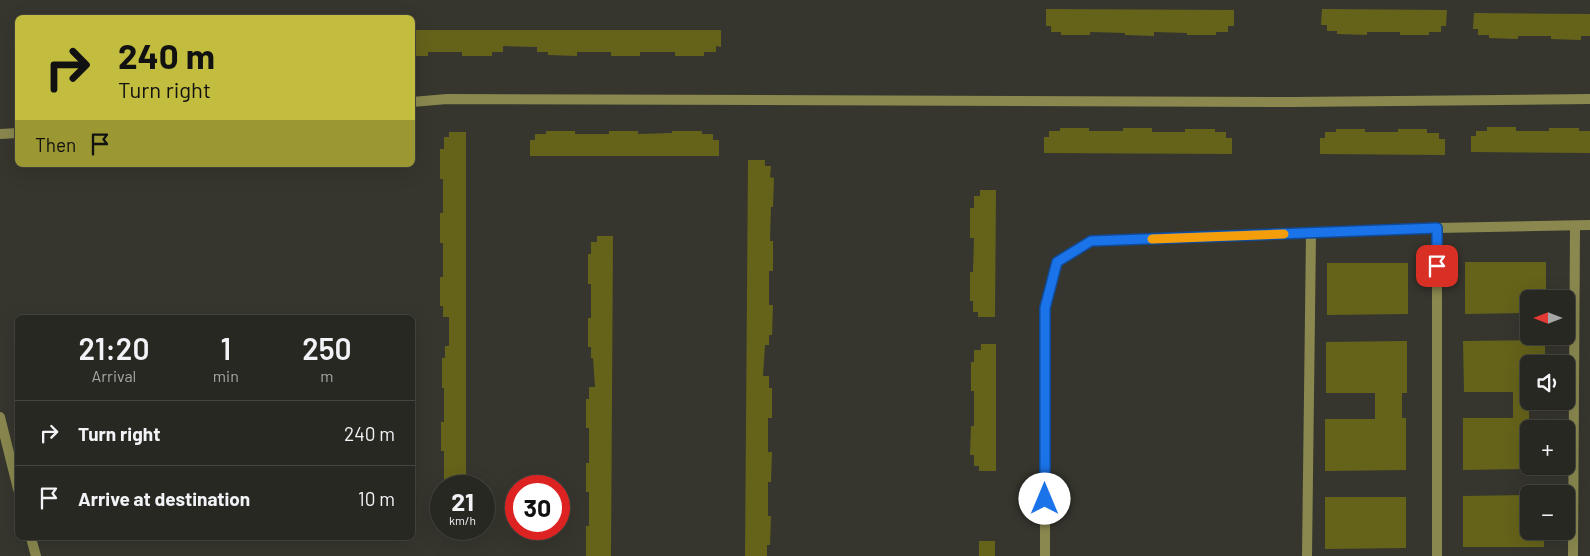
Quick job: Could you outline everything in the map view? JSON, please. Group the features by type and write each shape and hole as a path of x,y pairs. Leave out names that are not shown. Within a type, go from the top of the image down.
{"street":[{"path":"415,102 447,99 1294,102 1590,99"},
{"path":"0,134 15,133"},
{"path":"1045,556 1045,308 1057,262 1091,241 1437,228 1590,225"},
{"path":"1573,556 1575,226"},
{"path":"1437,228 1437,556"},
{"path":"1307,556 1311,233"},
{"path":"0,417 15,477"},
{"path":"32,540 36,556"}],"building":[{"path":"1046,9 1234,10 1234,26 1228,26 1228,32 1216,32 1216,35 1154,32 1154,36 1090,32 1090,35 1061,35 1061,32 1051,32 1051,26 1046,26"},
{"path":"1322,9 1447,10 1446,26 1441,26 1441,32 1429,32 1429,35 1400,35 1400,32 1367,32 1367,35 1337,34 1337,31 1327,31 1327,25 1321,25"},
{"path":"1474,13 1590,14 1590,36 1581,36 1581,40 1551,39 1551,36 1518,36 1518,39 1489,38 1489,35 1478,35 1478,29 1473,29"},
{"path":"415,30 721,30 721,47 716,46 716,52 704,52 704,56 675,56 675,52 640,52 640,56 611,56 611,52 577,52 577,56 548,55 548,52 537,52 537,47 503,46 503,52 492,52 492,56 462,56 462,52 428,52 428,56 415,56"},
{"path":"1487,127 1516,127 1516,131 1549,131 1549,128 1579,128 1579,131 1590,131 1590,153 1471,152 1471,136 1476,136 1476,131 1487,131"},
{"path":"1060,128 1089,128 1089,131 1123,131 1123,128 1152,128 1152,132 1185,132 1185,129 1215,129 1215,132 1226,132 1226,138 1232,138 1232,154 1044,153 1044,137 1049,137 1049,131 1060,131"},
{"path":"1336,129 1365,129 1365,132 1398,132 1398,129 1427,129 1427,133 1439,133 1439,139 1445,139 1445,155 1320,154 1320,138 1325,138 1325,132 1336,132"},
{"path":"546,131 575,131 575,134 609,134 609,131 638,131 638,134 702,131 702,134 713,134 713,140 719,140 719,156 530,156 530,140 535,140 535,134 546,134"},
{"path":"449,132 466,132 466,475 444,475 444,451 441,451 441,422 444,422 442,358 445,358 445,346 449,346 449,317 443,317 443,306 440,306 440,277 443,277 443,243 440,243 440,213 443,213 443,179 440,179 440,149 444,149 444,137 449,137"},
{"path":"748,160 765,160 765,166 771,166 770,177 774,178 770,241 773,241 773,271 769,271 769,305 773,305 772,335 769,335 769,345 765,345 763,376 769,376 769,388 772,388 772,418 768,418 768,452 772,452 771,482 768,482 768,516 771,516 770,545 767,545 767,556 745,556"},
{"path":"980,190 996,190 995,317 978,317 978,312 973,312 973,301 970,301 970,272 973,272 974,238 970,238 970,208 974,208 974,196 980,196"},
{"path":"597,236 613,236 611,556 586,556 586,526 589,526 589,492 586,492 586,463 589,463 589,428 586,428 586,399 589,399 589,387 595,387 593,358 591,358 591,347 588,347 588,318 591,318 591,284 588,284 588,254 591,254 591,242 597,242"},
{"path":"1465,262 1546,262 1546,290 1520,290 1520,313 1465,314"},
{"path":"1327,263 1408,263 1408,314 1327,315"},
{"path":"1520,340 1520,345 1545,345 1545,355 1520,355 1520,410 1529,410 1529,420 1520,420 1520,469 1463,470 1463,418 1513,418 1513,392 1464,392 1463,341"},
{"path":"1407,341 1407,393 1402,393 1402,418 1406,418 1406,470 1325,471 1325,419 1375,419 1375,393 1326,393 1326,342"},
{"path":"981,344 996,344 996,471 979,471 979,466 974,466 974,455 970,455 971,426 974,426 974,391 971,391 971,362 974,362 974,350 981,350"},
{"path":"1520,495 1520,540 1544,540 1544,547 1463,547 1463,496"},
{"path":"1325,497 1406,497 1406,548 1325,549"},
{"path":"979,541 995,541 995,556 979,556"}],"slow traffic":[{"path":"1152,239 1284,234"}],"route":[{"path":"1045,499 1045,308 1057,262 1091,241 1437,228 1437,266"}]}
